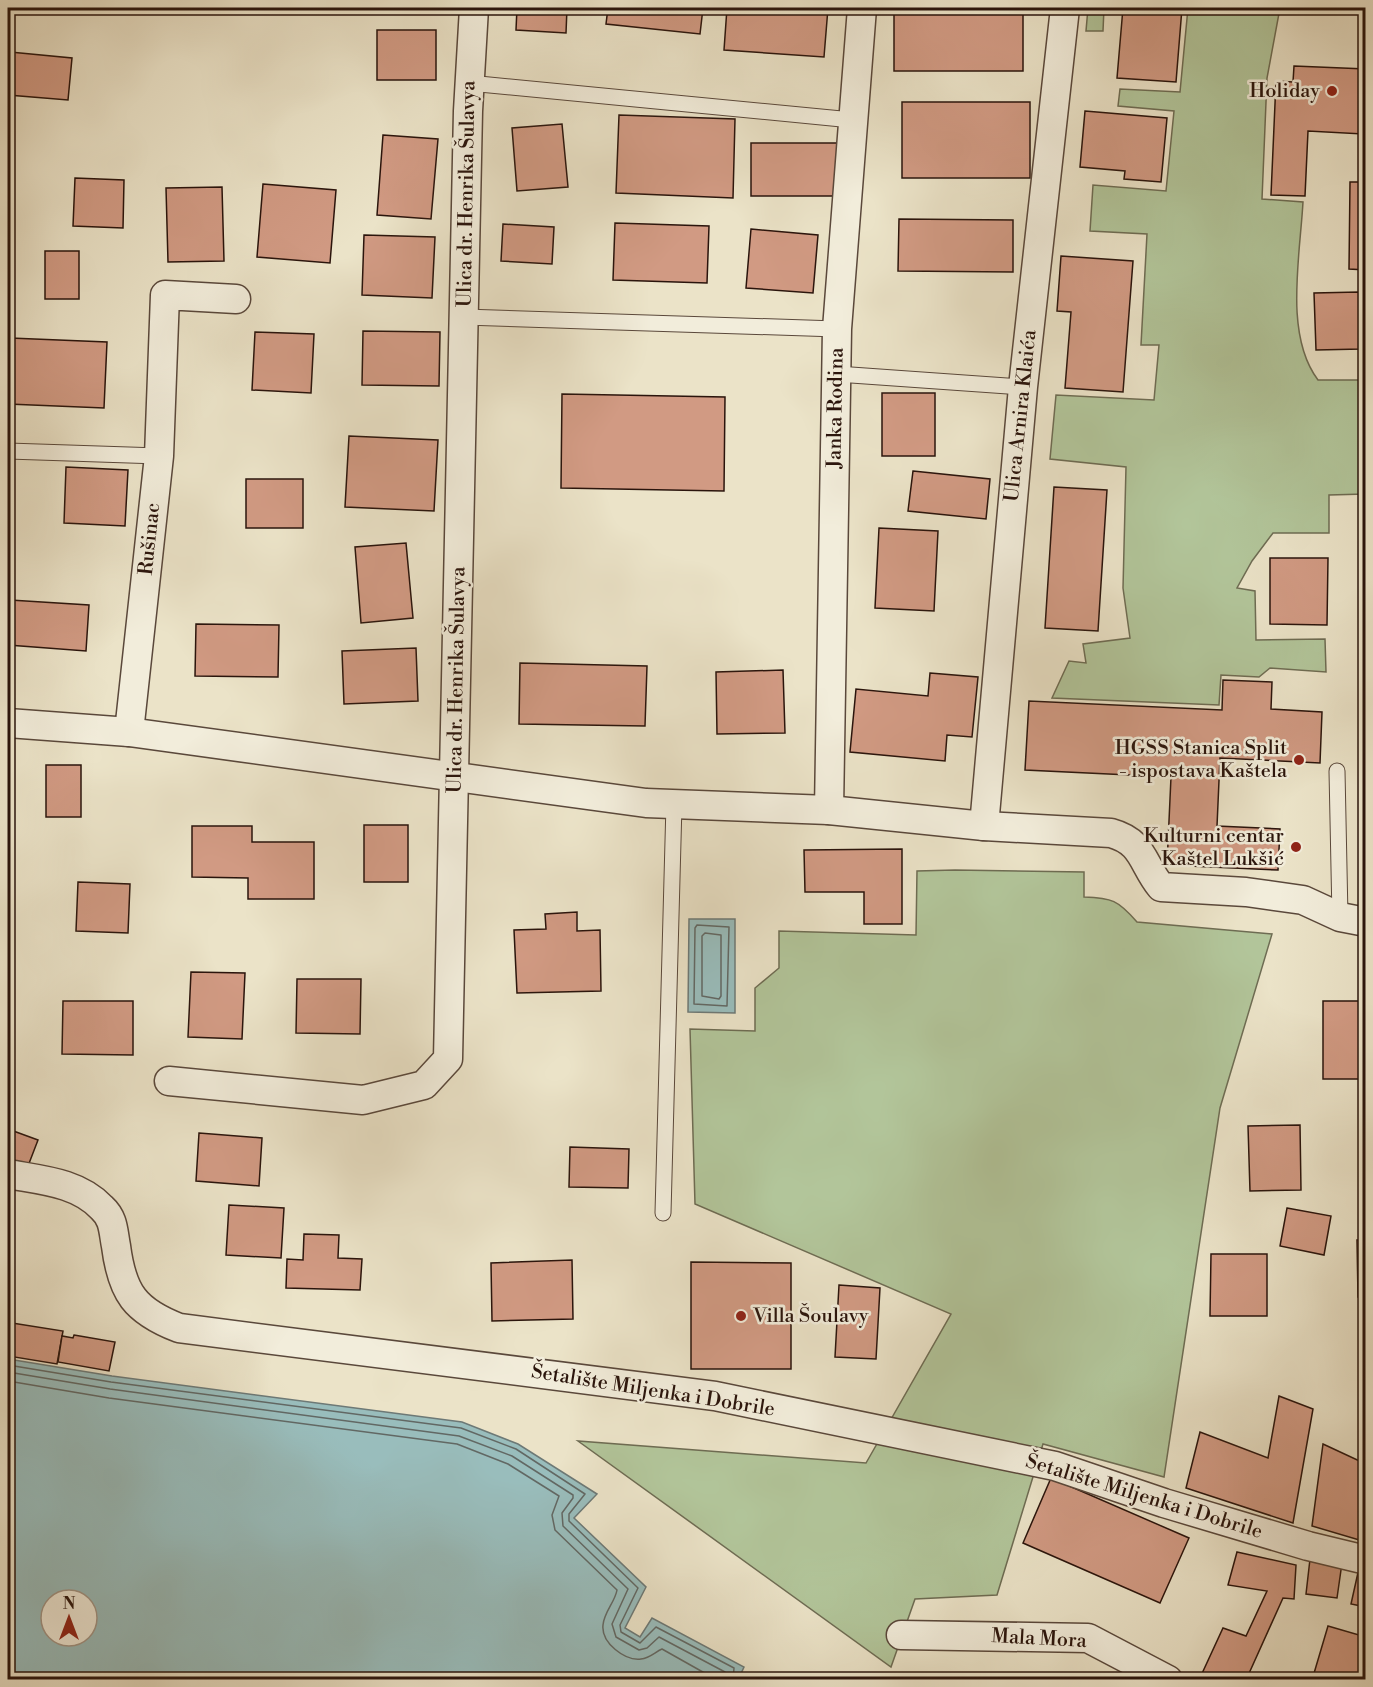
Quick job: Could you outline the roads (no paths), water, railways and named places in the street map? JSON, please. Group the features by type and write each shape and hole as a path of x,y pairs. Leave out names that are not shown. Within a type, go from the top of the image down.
{"street":[{"name":"Ulica dr. Henrika Šulavya","path":"169,1081 363,1100 424,1085 448,1059 464,317 474,8"},
{"name":"Janka Rodina","path":"829,810 837,329 861,8"},
{"name":"Ulica Arnira Klaića","path":"984,826 1023,387 1065,8"},
{"name":"Rušinac","path":"129,732 159,456 165,295 236,299"},
{"path":"8,723 129,732 646,803 829,810 984,826 1111,833 1126,837 1142,851 1149,872 1161,887 1246,892 1304,900 1353,920"},
{"name":"Šetalište Miljenka i Dobrile","path":"8,1174 64,1185 84,1194 102,1207 113,1221 124,1281 134,1301 152,1317 179,1328 715,1396 1055,1466 1164,1503 1308,1546 1365,1560"},
{"name":"Mala Mora","path":"901,1635 1088,1638 1168,1680"}],"lane":[{"path":"470,83 852,120"},
{"path":"464,317 837,329"},
{"path":"837,374 1023,387"},
{"path":"8,451 159,456"},
{"path":"1338,771 1353,920"},
{"path":"663,1213 674,804"}],"water":[{"path":"689,919 735,919 735,1013 688,1012"},
{"path":"8,1359 112,1376 462,1422 518,1444 597,1494 574,1518 646,1587 625,1628 640,1637 652,1618 744,1667 738,1680 8,1679"}],"place":[{"name":"Holiday","path":"1332,91"},
{"name":"HGSS Stanica Split - ispostava Kaštela","path":"1299,760"},
{"name":"Kulturni centar Kaštel Lukšić","path":"1296,847"},
{"name":"Villa Šoulavy","path":"741,1316"}]}
